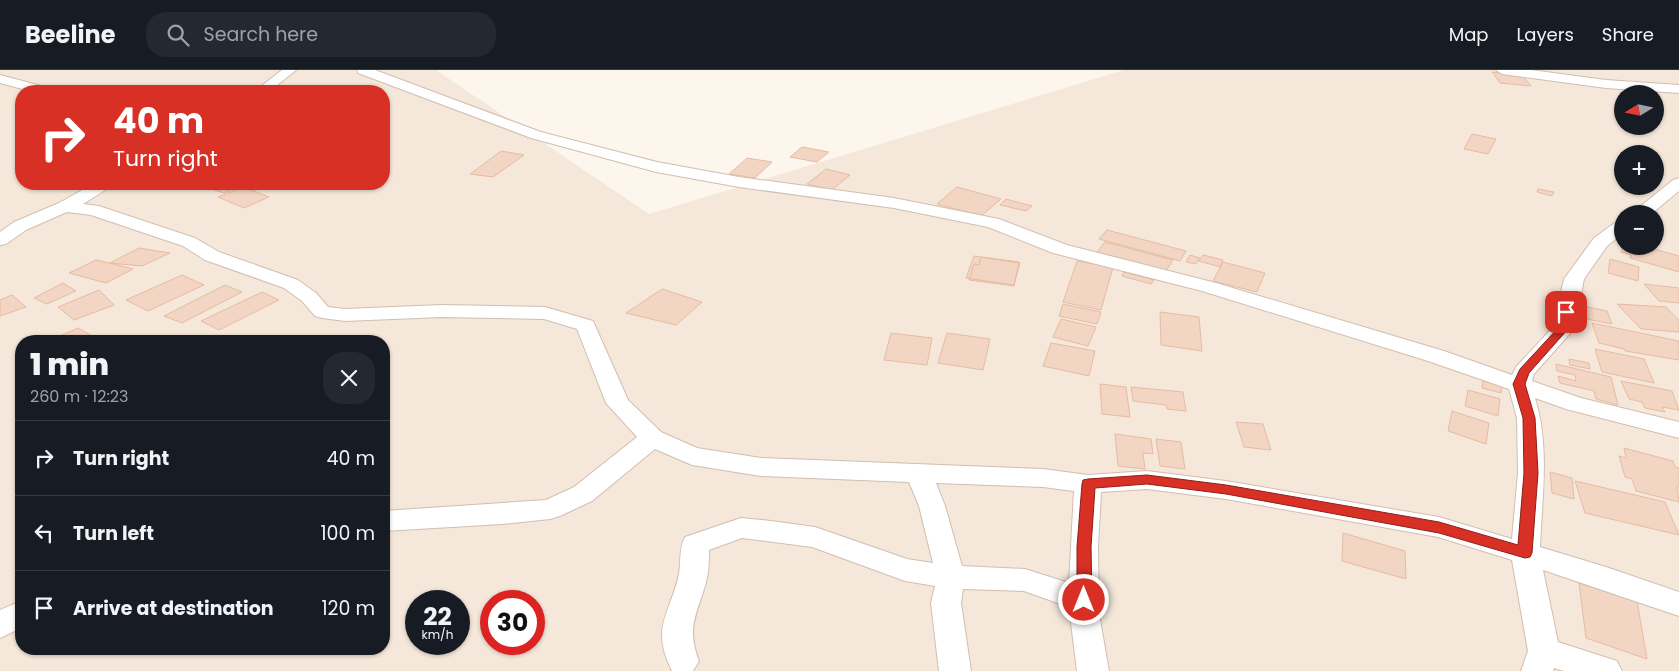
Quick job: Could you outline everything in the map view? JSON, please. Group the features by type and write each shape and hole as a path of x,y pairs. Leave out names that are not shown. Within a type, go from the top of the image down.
{"street":[{"path":"0,72 7,70"},
{"path":"270,85 290,70"},
{"path":"363,70 536,135 656,167 730,181 894,203 993,223 1060,250 1209,287 1278,310 1436,356 1574,404 1679,430"},
{"path":"1502,70 1606,84 1679,89"},
{"path":"0,79 22,85"},
{"path":"1651,205 1679,183"},
{"path":"0,240 20,226 93,190"},
{"path":"64,206 93,210 190,242 212,256 291,284 309,297 322,312 345,316 441,311 545,313 586,324 618,404 652,438 692,456 761,467 1043,478 1088,484 1147,480 1226,490 1439,528 1606,578 1679,604"},
{"path":"1606,671 1541,661 1525,553 1531,464 1529,418 1519,384 1524,372 1563,329 1574,279 1600,242 1614,232"},
{"path":"390,521 550,509 583,494 652,438"},
{"path":"919,472 932,506 951,577 946,603 955,671"},
{"path":"1088,484 1084,547 1084,614 1093,671"},
{"path":"684,661 678,649 678,618 692,578 695,544 741,528 815,537 905,570 951,577 1025,580 1084,600"},
{"path":"0,625 15,616"}],"shaded area":[{"path":"0,70 436,70 649,214 1124,70 1679,70 1679,671 0,671"}],"building":[{"path":"1492,72 1522,75 1531,86 1500,83"},
{"path":"1472,134 1496,139 1488,154 1464,149"},
{"path":"802,147 829,152 817,162 790,157"},
{"path":"501,151 524,155 493,177 470,174"},
{"path":"747,158 772,162 755,178 729,174"},
{"path":"826,169 850,175 832,190 807,184"},
{"path":"957,187 1001,199 981,216 937,204"},
{"path":"1538,189 1554,192 1552,196 1537,192"},
{"path":"215,190 231,190 224,193"},
{"path":"236,190 252,190 269,197 244,208 218,197"},
{"path":"1006,199 1032,206 1026,211 1000,205"},
{"path":"1107,230 1186,251 1180,261 1099,239"},
{"path":"1105,242 1173,260 1166,271 1097,252"},
{"path":"139,248 170,253 142,266 110,263"},
{"path":"1664,252 1679,256 1679,272 1630,258 1631,255 1664,255"},
{"path":"1190,255 1200,258 1196,264 1186,262"},
{"path":"1203,255 1223,260 1220,267 1199,261"},
{"path":"974,256 1020,263 1014,285 966,278"},
{"path":"981,257 1019,262 1014,286 969,280 974,264 979,265"},
{"path":"1610,259 1639,267 1638,281 1608,273"},
{"path":"96,260 133,269 106,283 69,273"},
{"path":"1077,261 1113,267 1101,310 1063,302"},
{"path":"1223,262 1265,273 1257,292 1213,281"},
{"path":"1124,272 1154,280 1151,284 1122,276"},
{"path":"182,275 204,285 148,311 126,300"},
{"path":"63,283 76,291 47,304 34,298"},
{"path":"1644,284 1679,288 1679,303 1659,301"},
{"path":"225,285 242,292 182,323 164,316"},
{"path":"662,289 702,302 676,325 626,313"},
{"path":"99,290 114,305 74,320 58,307"},
{"path":"262,292 279,300 219,330 201,321"},
{"path":"12,295 26,307 0,316 0,300"},
{"path":"1063,304 1101,312 1097,324 1059,316"},
{"path":"1617,304 1666,307 1679,320 1679,332 1641,329"},
{"path":"1583,306 1607,311 1612,324 1587,319"},
{"path":"1160,312 1199,317 1202,351 1161,345"},
{"path":"1061,319 1096,327 1088,346 1053,337"},
{"path":"1592,323 1679,341 1679,360 1625,351 1624,349 1599,343"},
{"path":"78,328 90,335 62,335"},
{"path":"891,333 932,338 927,365 884,360"},
{"path":"947,333 990,339 983,370 938,363"},
{"path":"1051,343 1095,351 1089,376 1043,366"},
{"path":"1595,349 1644,359 1654,383 1602,372"},
{"path":"1569,359 1589,363 1590,369 1570,365"},
{"path":"1556,364 1611,377 1618,405 1596,399 1594,391 1560,383 1558,376 1576,381 1575,375 1557,371"},
{"path":"1483,381 1502,386 1501,393 1482,388"},
{"path":"1621,381 1672,391 1679,410 1662,407 1665,412 1645,408 1642,402 1629,399"},
{"path":"1100,384 1126,387 1130,417 1102,414"},
{"path":"1131,387 1183,392 1186,411 1167,409 1166,405 1133,401"},
{"path":"1468,390 1500,399 1498,416 1465,406"},
{"path":"1452,411 1489,423 1486,444 1448,431"},
{"path":"1236,422 1263,424 1271,450 1244,447"},
{"path":"1115,434 1151,439 1153,454 1143,453 1145,469 1118,466"},
{"path":"1156,439 1181,442 1185,469 1160,466"},
{"path":"1624,448 1673,461 1675,467 1679,468 1679,486 1677,486 1679,502 1636,491 1632,479 1625,477 1619,456 1626,458"},
{"path":"1550,472 1572,478 1574,499 1552,493"},
{"path":"1575,481 1665,502 1679,535 1585,513"},
{"path":"1343,533 1405,551 1406,579 1342,561"},
{"path":"1579,583 1637,601 1647,659 1586,638"}],"route":[{"path":"1084,600 1084,547 1088,484 1147,480 1226,490 1439,528 1525,553 1531,473 1529,418 1519,384 1524,372 1563,329 1566,312"}]}
